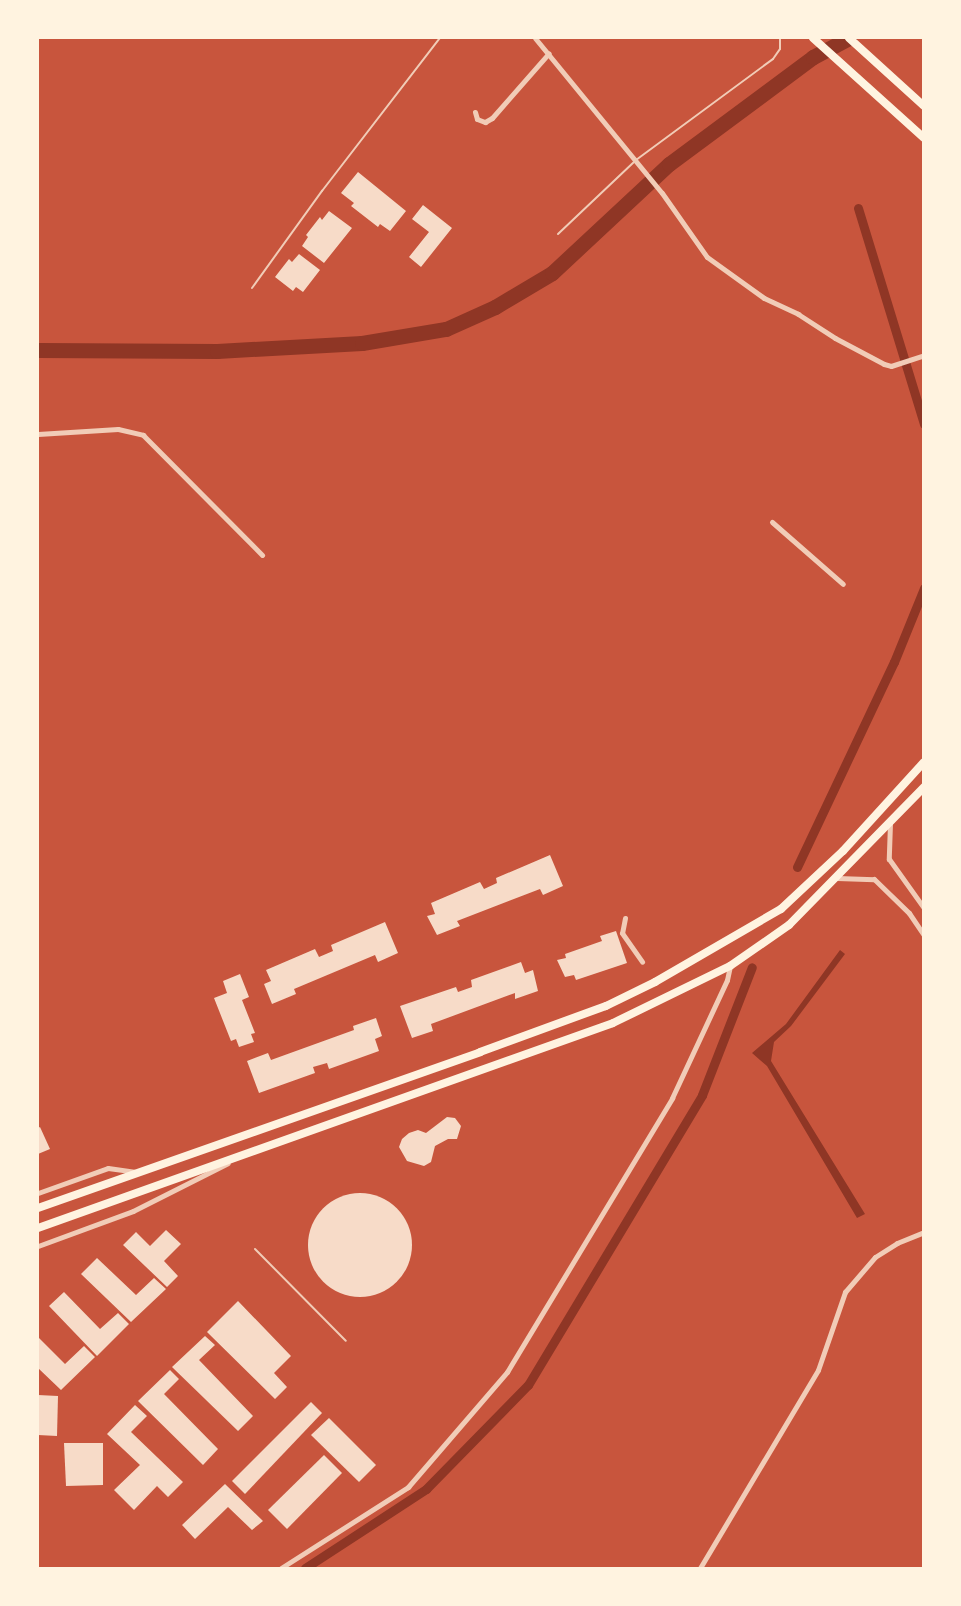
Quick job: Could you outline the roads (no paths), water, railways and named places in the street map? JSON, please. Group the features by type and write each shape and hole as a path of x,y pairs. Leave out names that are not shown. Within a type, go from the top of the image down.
{"main road":[{"path":"813,38 924,138"},
{"path":"849,38 924,106"},
{"path":"38,1208 606,1006 681,969 781,909 843,851 924,762"},
{"path":"38,1228 613,1023 730,966 789,925 924,787"},
{"path":"362,1093 368,1109"}],"street":[{"path":"535,38 662,193 707,257 764,298 798,314 854,349 891,366 923,356"},
{"path":"475,112 477,119 485,122 492,118 549,53"},
{"path":"38,434 118,429 142,435 262,555"},
{"path":"772,522 843,584"},
{"path":"890,823 889,859 924,908"},
{"path":"837,878 874,879 909,913 924,935"},
{"path":"625,918 622,933 642,962"},
{"path":"281,1569 408,1486 507,1372 672,1098 727,980 730,966"},
{"path":"38,1246 133,1211 258,1148"},
{"path":"38,1193 108,1168 140,1172"},
{"path":"700,1569 818,1370 845,1292 875,1257 897,1243 924,1232"}],"lane":[{"path":"252,288 322,191 440,38"},
{"path":"558,234 636,160 773,59 780,49 780,38"},
{"path":"255,1249 346,1341"}],"waterway":[{"path":"38,350 217,351 362,343 446,329 495,307 552,273 669,164 813,57 849,38"},
{"path":"858,208 924,424"},
{"path":"797,867 894,662 924,588"},
{"path":"305,1568 426,1489 528,1385 702,1095 752,967"}]}
